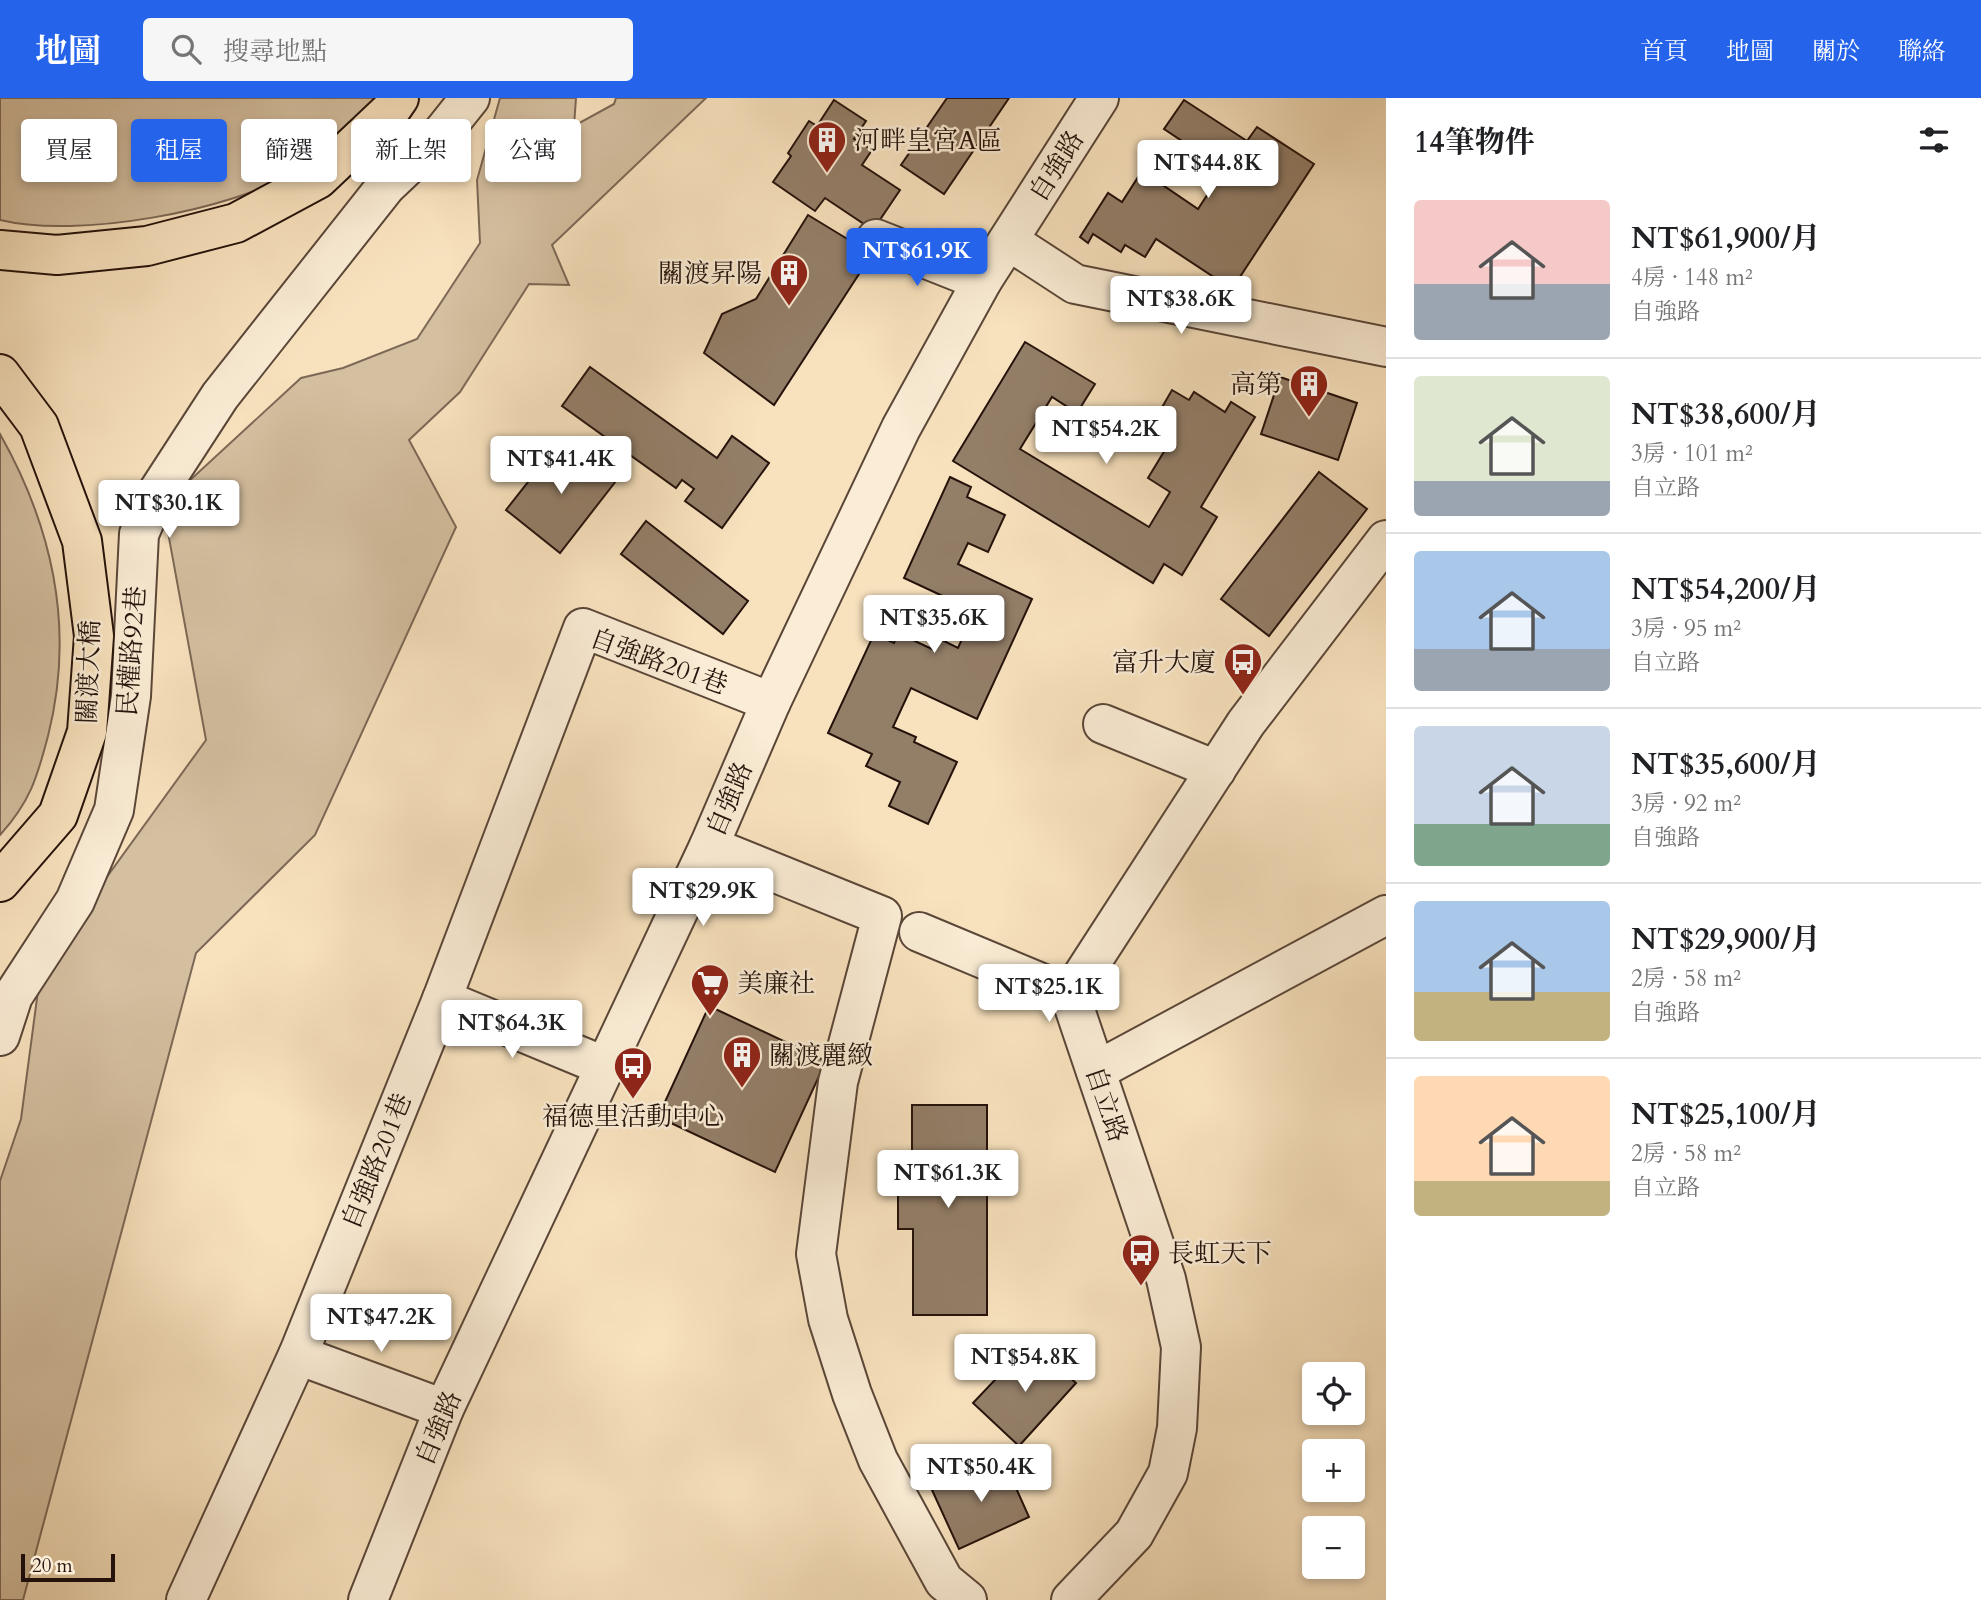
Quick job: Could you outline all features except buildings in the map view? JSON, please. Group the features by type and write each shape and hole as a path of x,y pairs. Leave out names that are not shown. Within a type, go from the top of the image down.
{"main road":[{"path":"0,250 57,255 147,246 236,223 318,179 390,111 399,98"},
{"name":"關渡大橋","path":"0,374 39,426 82,541 94,636 87,732 58,815 0,882"}],"street":[{"name":"民權路92巷","path":"0,1036 13,996 75,901 114,810 131,696 139,534 157,493 220,396 361,217 386,186 442,133 470,98"},
{"name":"自強路","path":"368,1600 444,1409 709,846 771,702 901,428 982,281 1099,98"},
{"path":"876,239 982,281"},
{"path":"1009,241 1075,284 1386,347"},
{"path":"919,932 1070,995 1247,723 1386,540"},
{"name":"自強路201巷","path":"186,1600 298,1355 442,999 583,628 771,702"},
{"path":"1103,724 1216,770"},
{"path":"709,846 882,916 838,1082 816,1254 828,1319 852,1394 878,1460 944,1581 967,1600"},
{"path":"1096,1071 1386,915"},
{"name":"自立路","path":"1070,995 1166,1279 1181,1347 1177,1428 1168,1472 1134,1534 1071,1600"},
{"path":"442,999 604,1066"},
{"path":"298,1355 444,1409"}],"shaded area":[{"path":"0,98 384,98 360,119 351,119 351,126 337,138 337,119 241,119 241,182 275,182 233,198 152,218 110,223 32,225 0,220"},
{"path":"500,98 576,98 574,119 494,119"},
{"path":"616,98 706,98 552,245 569,285 529,284 460,392 409,440 456,527 315,835 196,953 23,1600 0,1600 0,1181 21,1119 41,968 206,740 163,505 301,378 343,368 417,339 480,243 477,180 485,151 485,182 581,182 581,122 614,104"},
{"path":"0,434 34,506 46,543 59,619 59,657 56,696 40,765 19,812 0,835"}],"place":[{"name":"河畔皇宮A區","path":"827,174"},
{"name":"關渡昇陽","path":"789,307"},
{"name":"高第","path":"1309,418"},
{"name":"富升大廈","path":"1243,696"},
{"name":"美廉社","path":"710,1017"},
{"name":"關渡麗緻","path":"742,1089"},
{"name":"福德里活動中心","path":"633,1100"},
{"name":"長虹天下","path":"1141,1287"}]}
